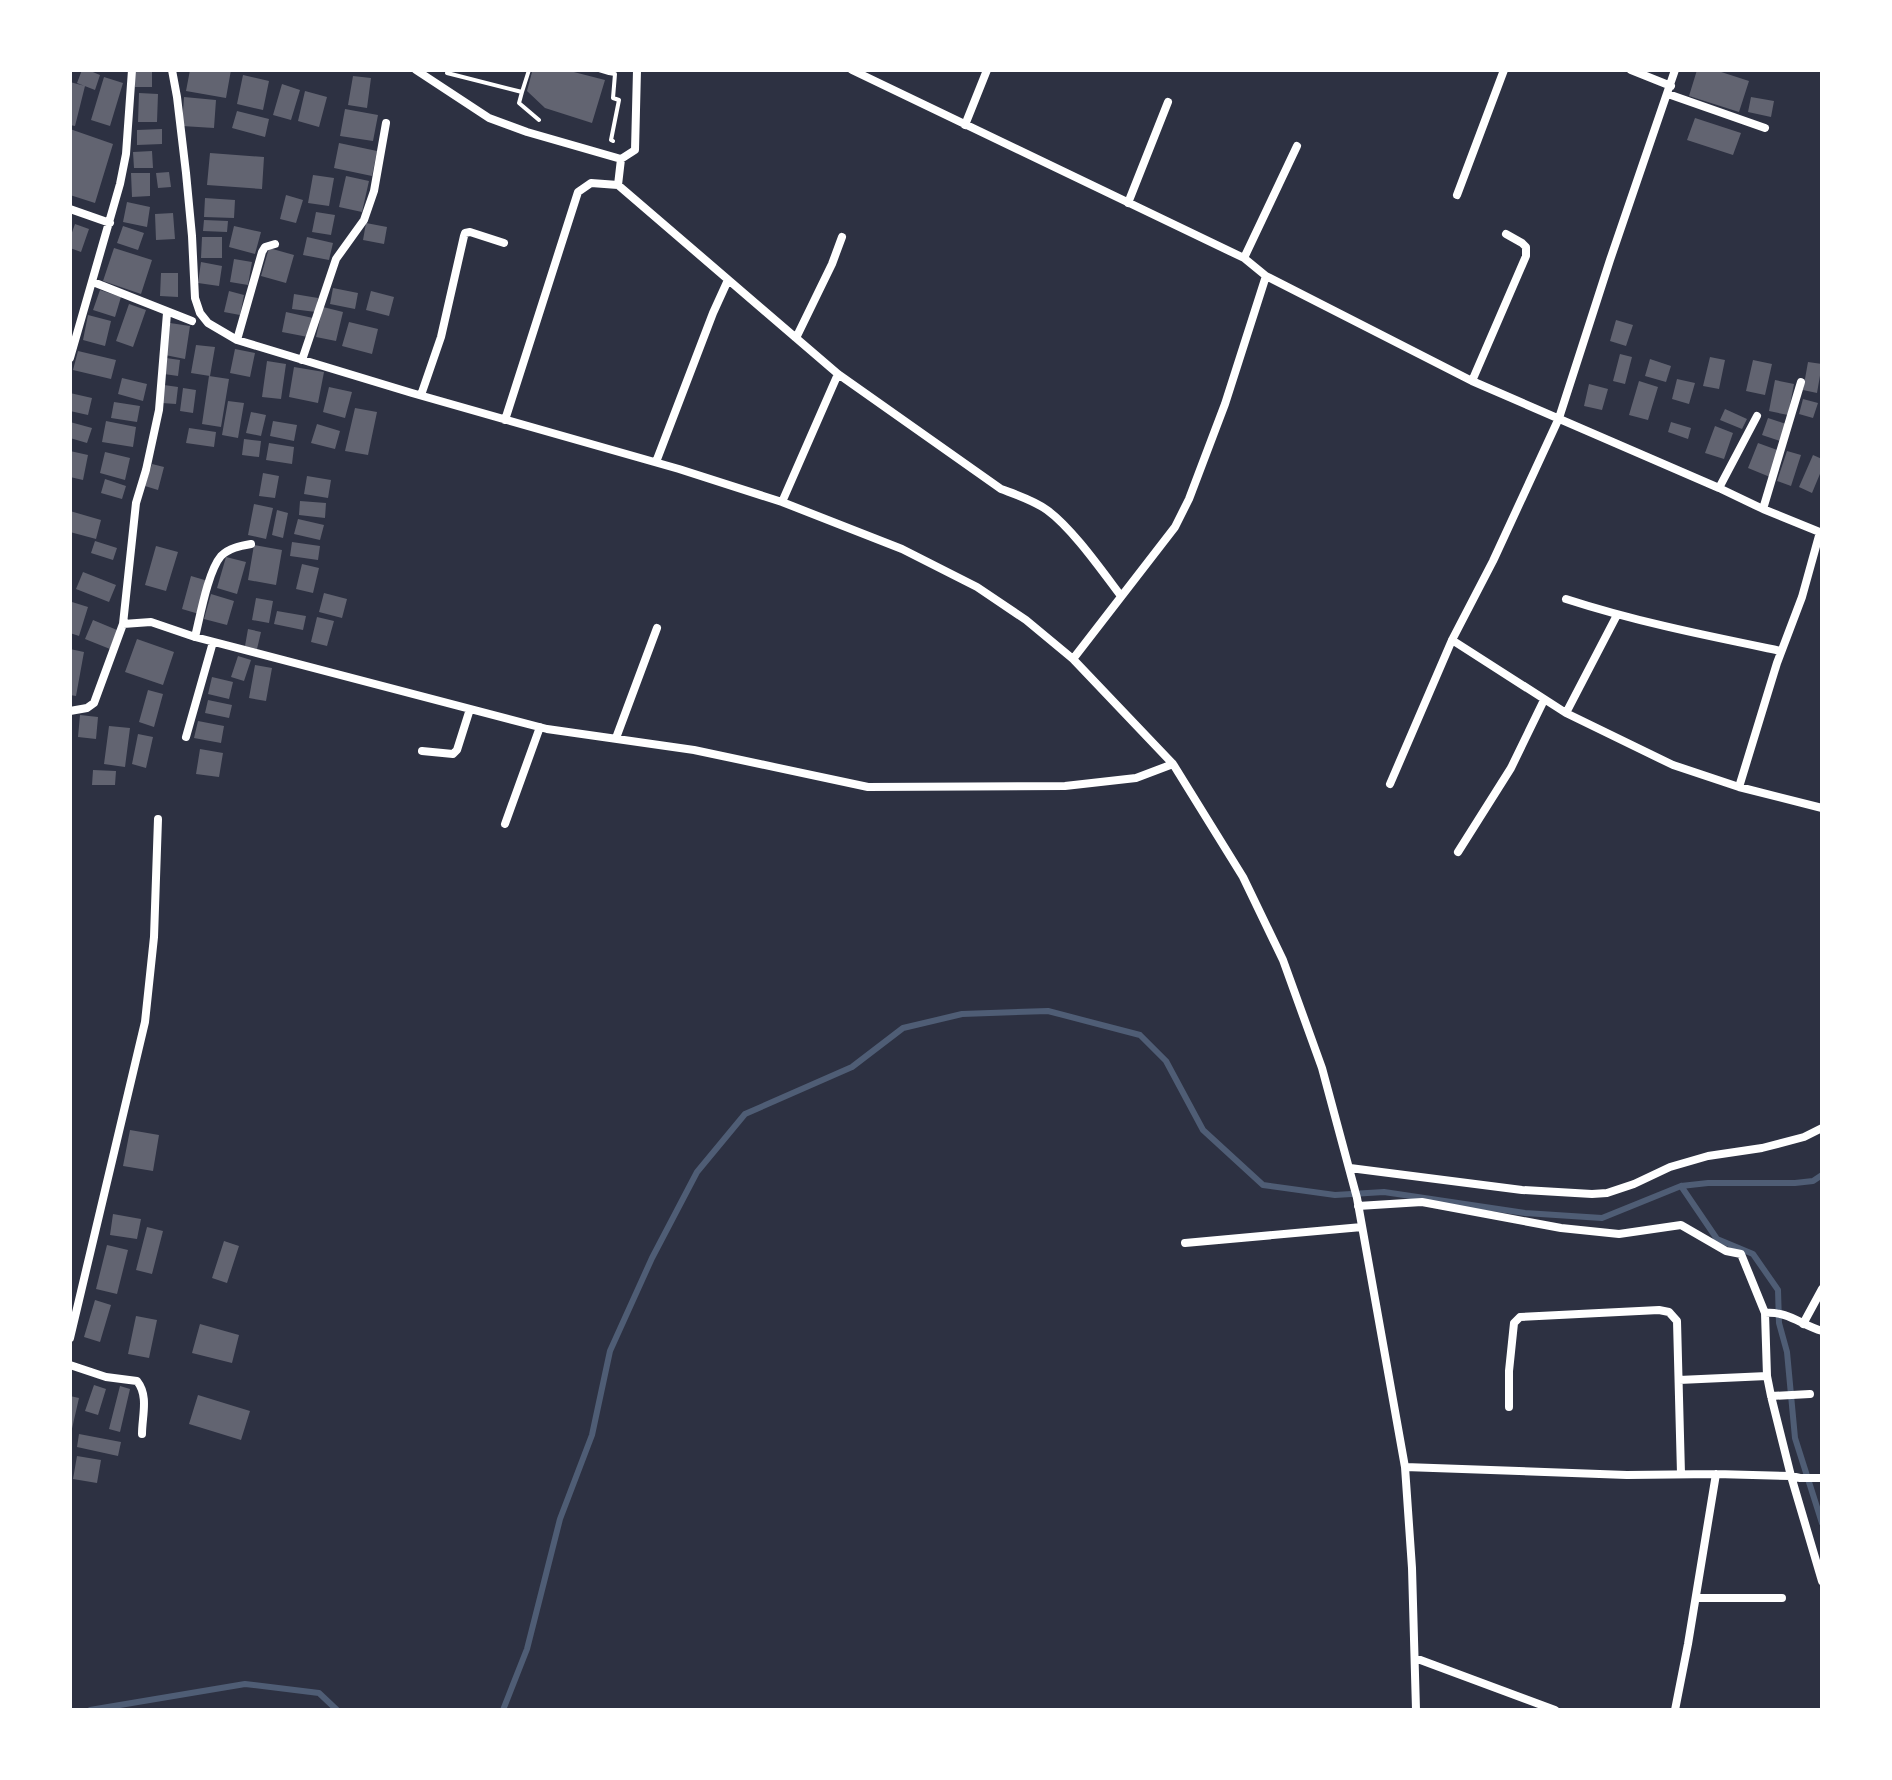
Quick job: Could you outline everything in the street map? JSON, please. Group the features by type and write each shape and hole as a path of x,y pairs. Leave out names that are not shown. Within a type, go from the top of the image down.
{"street":[{"path":"70,358 110,223 126,154 132,70"},
{"path":"172,70 187,189 195,298 200,313 208,323 237,340 656,462 782,502 902,549 977,587 1026,620 1073,659 1173,764 1243,877 1283,960 1322,1068 1350,1168 1405,1467 1412,1568 1416,1710"},
{"path":"418,72 489,118 621,159 635,150 637,70"},
{"path":"852,70 1244,258 1266,276 1472,381 1821,533 1739,787"},
{"path":"965,125 987,70"},
{"path":"1457,195 1504,70"},
{"path":"1631,70 1669,90 1765,128"},
{"path":"1390,784 1452,640 1493,561 1559,418 1675,70"},
{"path":"1128,203 1168,102"},
{"path":"302,360 336,259 364,220 374,191 386,123"},
{"path":"1244,258 1297,146"},
{"path":"618,185 621,159"},
{"path":"505,420 578,192 591,183 618,185 838,374 1001,489 1048,511 1121,596"},
{"path":"70,209 110,223"},
{"path":"421,395 441,337 465,233 504,243"},
{"path":"1472,381 1526,256 1526,247 1506,234"},
{"path":"796,338 842,237"},
{"path":"237,340 262,252 265,247 275,244"},
{"path":"1073,659 1175,527 1189,499 1225,404 1266,276"},
{"path":"656,462 728,280"},
{"path":"93,282 192,321"},
{"path":"70,711 87,708 94,703 123,624 136,503 159,410 167,313"},
{"path":"782,502 838,374"},
{"path":"1763,509 1801,382"},
{"path":"1719,488 1757,416"},
{"path":"195,637 212,573 221,557 234,547 251,544"},
{"path":"1566,599 1667,628 1781,651"},
{"path":"1566,713 1617,615"},
{"path":"123,624 151,622 213,642 540,727 694,750 868,787 1065,786 1136,778 1173,764"},
{"path":"616,738 657,628"},
{"path":"1452,640 1566,713 1673,765 1739,787 1822,808"},
{"path":"186,737 213,642"},
{"path":"1458,852 1511,768 1544,700"},
{"path":"422,751 453,754 470,709"},
{"path":"505,824 540,727"},
{"path":"70,1338 145,1022 154,937 158,819"},
{"path":"1350,1168 1522,1190 1607,1193 1670,1167 1708,1156 1762,1148 1804,1137 1822,1128"},
{"path":"1357,1197 1422,1202 1561,1228 1619,1234 1681,1225 1726,1251 1741,1254 1772,1312 1767,1376 1775,1395 1822,1581"},
{"path":"1185,1243 1362,1227"},
{"path":"1803,1324 1822,1289"},
{"path":"1509,1407 1514,1323 1520,1317 1669,1312 1677,1321 1681,1474"},
{"path":"1772,1312 1822,1331"},
{"path":"70,1365 106,1377 137,1381 144,1398 142,1434"},
{"path":"1679,1380 1767,1376"},
{"path":"1775,1395 1810,1394"},
{"path":"1405,1467 1820,1478"},
{"path":"1675,1710 1716,1474"},
{"path":"1696,1598 1782,1598"},
{"path":"1415,1658 1555,1710"}],"path":[{"path":"529,70 519,103 545,124"},
{"path":"599,70 615,74 613,98 619,100 611,140 635,145"},
{"path":"418,72 441,72 522,92"}],"building":[{"path":"82,70 100,75 95,90 77,83"},
{"path":"135,70 152,70 152,87 135,87"},
{"path":"190,70 231,70 226,98 186,91"},
{"path":"566,70 605,80 592,123 545,108 527,91 532,72"},
{"path":"1697,70 1715,70 1749,81 1739,112 1689,96"},
{"path":"243,75 269,81 263,110 237,104"},
{"path":"353,76 371,78 367,108 348,105"},
{"path":"104,77 123,83 110,126 91,120"},
{"path":"70,82 85,86 75,126 70,125"},
{"path":"282,84 300,90 291,120 273,115"},
{"path":"305,91 327,97 319,127 298,121"},
{"path":"139,93 158,94 157,122 138,122"},
{"path":"184,97 216,100 214,128 182,126"},
{"path":"1751,97 1774,101 1771,117 1748,112"},
{"path":"345,109 378,115 373,141 340,136"},
{"path":"237,111 269,119 265,137 232,128"},
{"path":"1695,118 1741,133 1733,155 1687,140"},
{"path":"70,129 113,144 95,203 70,195"},
{"path":"162,129 162,144 137,145 137,130"},
{"path":"339,143 377,151 372,176 334,168"},
{"path":"152,151 153,168 134,168 133,152"},
{"path":"210,153 264,157 262,189 207,185"},
{"path":"169,172 171,187 158,188 156,173"},
{"path":"131,173 150,173 150,196 132,197"},
{"path":"313,175 334,178 329,206 308,203"},
{"path":"346,176 369,181 362,212 339,207"},
{"path":"286,195 303,200 296,223 280,219"},
{"path":"205,198 235,200 234,218 204,217"},
{"path":"127,202 150,207 147,227 123,222"},
{"path":"316,212 335,215 331,235 312,232"},
{"path":"173,213 175,239 156,240 155,214"},
{"path":"204,220 228,221 227,232 203,231"},
{"path":"366,223 387,227 384,244 363,240"},
{"path":"75,224 89,229 81,252 70,248"},
{"path":"123,226 144,233 138,250 117,243"},
{"path":"234,226 261,232 255,254 229,247"},
{"path":"202,237 222,237 222,258 201,258"},
{"path":"307,237 333,243 329,260 303,255"},
{"path":"114,248 152,260 141,294 103,281"},
{"path":"269,248 294,255 286,283 261,276"},
{"path":"234,259 252,262 248,285 230,282"},
{"path":"201,262 222,266 219,286 198,283"},
{"path":"161,273 178,273 178,297 160,296"},
{"path":"333,288 358,293 355,309 330,304"},
{"path":"100,290 121,297 115,317 93,310"},
{"path":"229,291 244,295 240,315 224,312"},
{"path":"371,291 394,297 389,316 366,310"},
{"path":"294,294 318,298 316,312 292,309"},
{"path":"129,304 146,310 133,347 116,341"},
{"path":"323,307 343,312 336,341 316,337"},
{"path":"286,312 313,318 308,337 282,332"},
{"path":"88,315 111,321 105,346 83,340"},
{"path":"1616,320 1633,325 1626,346 1610,341"},
{"path":"349,322 378,329 372,354 342,346"},
{"path":"170,323 190,326 185,359 165,355"},
{"path":"196,345 215,347 210,376 191,373"},
{"path":"235,349 255,353 250,377 230,373"},
{"path":"78,351 116,360 111,379 73,370"},
{"path":"1620,354 1632,357 1625,384 1613,381"},
{"path":"1710,357 1725,360 1719,389 1703,386"},
{"path":"166,358 180,360 178,376 164,374"},
{"path":"1650,359 1671,366 1666,382 1645,376"},
{"path":"1753,360 1772,364 1765,395 1746,391"},
{"path":"267,361 286,364 281,399 262,397"},
{"path":"1808,362 1822,364 1817,393 1803,390"},
{"path":"294,367 324,372 318,403 289,397"},
{"path":"209,376 229,379 221,427 202,424"},
{"path":"122,378 147,384 143,401 118,394"},
{"path":"1677,379 1695,383 1689,404 1672,399"},
{"path":"1775,380 1794,384 1788,415 1769,411"},
{"path":"1639,381 1658,387 1648,420 1629,415"},
{"path":"1589,384 1608,389 1602,410 1584,406"},
{"path":"164,385 178,387 176,404 162,403"},
{"path":"329,387 352,392 345,418 323,412"},
{"path":"183,388 196,390 193,413 180,411"},
{"path":"70,393 92,398 88,415 70,411"},
{"path":"1803,399 1818,403 1813,418 1799,414"},
{"path":"228,401 244,403 238,438 222,435"},
{"path":"114,402 140,406 137,422 111,418"},
{"path":"355,408 377,412 368,455 345,451"},
{"path":"1725,409 1747,419 1742,429 1720,420"},
{"path":"251,412 266,415 261,436 246,433"},
{"path":"1768,418 1786,424 1780,441 1762,435"},
{"path":"106,421 136,427 133,447 102,442"},
{"path":"273,421 297,425 294,441 270,436"},
{"path":"70,422 92,428 87,443 70,438"},
{"path":"1671,422 1691,428 1688,439 1668,432"},
{"path":"317,424 340,431 335,449 311,443"},
{"path":"1715,426 1733,433 1724,459 1705,453"},
{"path":"189,428 216,432 214,447 186,443"},
{"path":"244,439 261,441 259,457 242,455"},
{"path":"269,443 294,447 292,464 266,460"},
{"path":"1758,443 1780,451 1770,477 1748,468"},
{"path":"70,451 88,455 83,480 70,477"},
{"path":"1787,451 1801,455 1791,486 1777,481"},
{"path":"105,452 130,458 125,480 100,473"},
{"path":"1813,455 1822,459 1822,469 1812,493 1799,487"},
{"path":"152,464 164,467 158,490 145,486"},
{"path":"263,473 279,476 275,498 259,496"},
{"path":"307,476 331,480 328,498 304,494"},
{"path":"105,479 126,486 122,499 101,493"},
{"path":"300,501 326,503 325,518 299,515"},
{"path":"254,504 273,508 266,539 248,535"},
{"path":"277,510 288,513 283,538 272,535"},
{"path":"70,511 101,520 96,539 70,532"},
{"path":"298,519 324,525 320,540 294,534"},
{"path":"95,541 117,548 113,560 91,553"},
{"path":"292,542 320,546 318,560 290,556"},
{"path":"254,545 282,550 276,585 248,580"},
{"path":"156,546 178,552 166,591 145,585"},
{"path":"226,557 246,562 237,594 217,588"},
{"path":"302,564 319,568 313,593 296,589"},
{"path":"83,572 116,585 109,602 76,589"},
{"path":"191,576 208,581 199,614 182,609"},
{"path":"324,593 347,599 342,618 319,612"},
{"path":"211,594 234,601 227,625 204,619"},
{"path":"256,598 273,601 269,623 252,620"},
{"path":"72,602 88,607 79,636 70,633"},
{"path":"277,611 306,616 303,630 274,624"},
{"path":"317,617 334,621 327,646 311,642"},
{"path":"93,620 117,630 110,649 85,639"},
{"path":"248,629 261,632 257,649 245,646"},
{"path":"137,639 174,652 163,685 125,672"},
{"path":"70,649 84,652 76,696 70,695"},
{"path":"238,656 251,660 244,681 231,677"},
{"path":"255,665 272,668 266,701 249,698"},
{"path":"212,677 233,682 229,699 208,694"},
{"path":"148,690 163,694 154,727 139,722"},
{"path":"208,700 232,705 229,718 205,713"},
{"path":"80,715 98,717 96,739 78,737"},
{"path":"198,721 224,726 221,743 194,738"},
{"path":"109,726 130,728 125,767 104,764"},
{"path":"138,734 153,737 146,768 132,764"},
{"path":"200,749 223,753 219,777 196,774"},
{"path":"93,770 116,771 115,785 92,785"},
{"path":"130,1130 159,1135 153,1171 123,1166"},
{"path":"113,1214 141,1219 137,1239 110,1235"},
{"path":"147,1227 163,1231 152,1274 136,1270"},
{"path":"224,1241 239,1246 227,1283 212,1278"},
{"path":"107,1245 128,1250 117,1294 96,1289"},
{"path":"95,1300 111,1305 100,1342 84,1337"},
{"path":"136,1316 157,1320 149,1358 128,1354"},
{"path":"200,1324 239,1335 232,1363 192,1353"},
{"path":"94,1385 106,1389 98,1415 85,1411"},
{"path":"120,1386 130,1389 120,1432 109,1429"},
{"path":"198,1395 250,1411 241,1440 189,1424"},
{"path":"70,1396 79,1398 71,1433 70,1433"},
{"path":"79,1434 121,1442 118,1456 77,1447"},
{"path":"77,1456 101,1460 97,1483 73,1479"}],"waterway":[{"path":"503,1710 527,1649 560,1519 592,1435 610,1351 652,1258 697,1172 745,1114 852,1067 903,1028 962,1014 1048,1011 1140,1035 1166,1061 1203,1130 1263,1185 1335,1195 1384,1192 1525,1213 1602,1218 1681,1186 1795,1183 1813,1181 1822,1175"},
{"path":"1681,1186 1717,1239 1753,1254 1778,1290 1779,1323 1787,1352 1795,1438 1822,1523"},
{"path":"90,1710 245,1684 319,1693 337,1710"}]}
